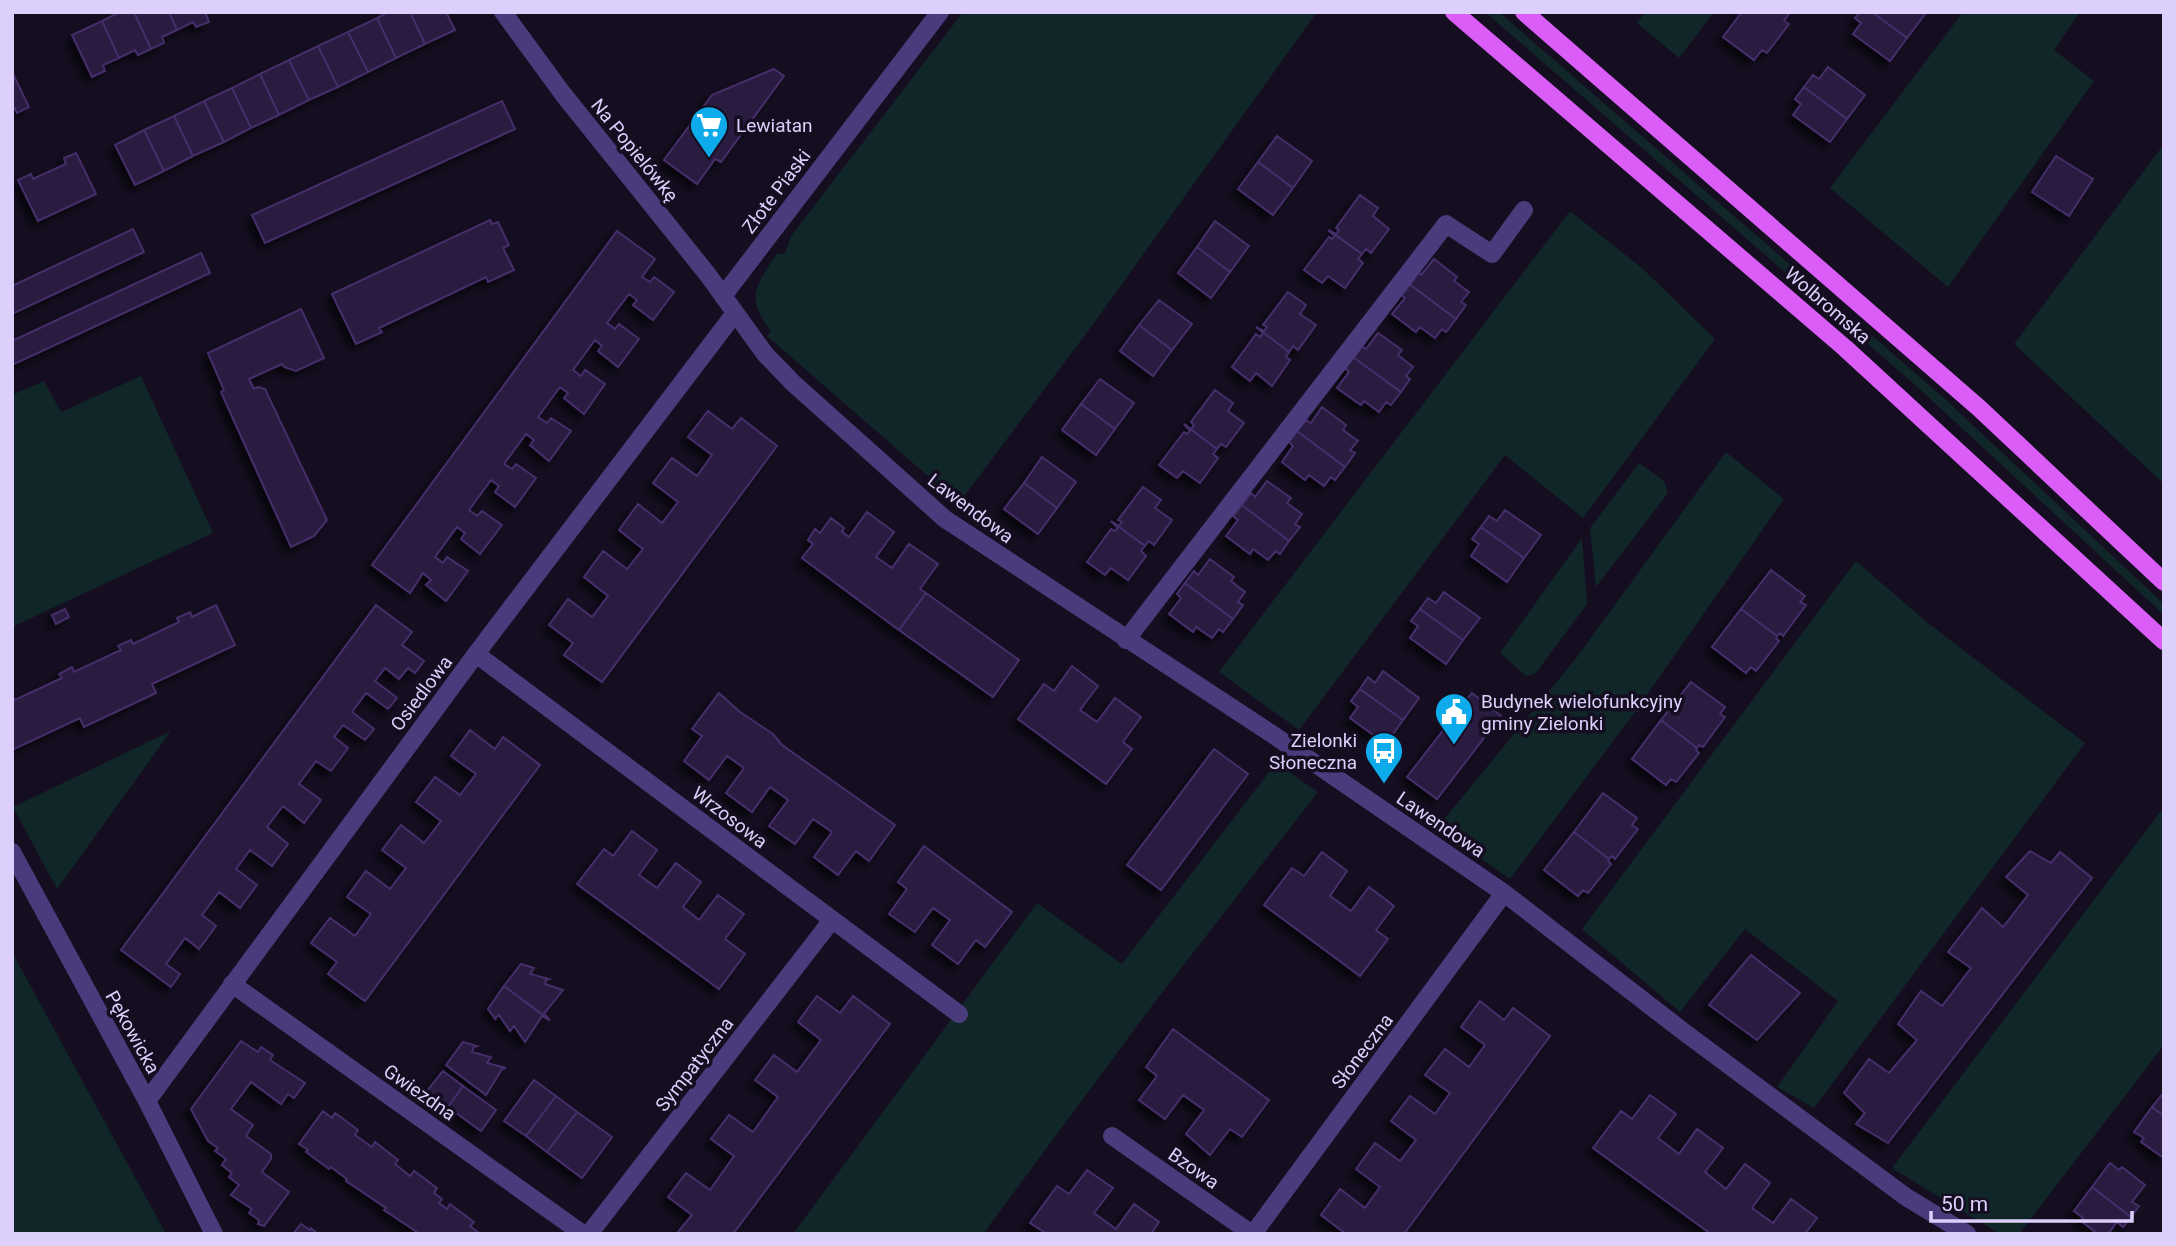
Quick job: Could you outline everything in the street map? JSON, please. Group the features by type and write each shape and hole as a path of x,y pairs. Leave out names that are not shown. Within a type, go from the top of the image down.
{"main road":[{"name":"Wolbromska","path":"1454,12 1845,348 2164,641"},
{"name":"Wolbromska","path":"1524,12 1979,408 2164,582"}],"street":[{"name":"Na Popielówkę","path":"502,12 735,313"},
{"name":"Złote Piaski","path":"723,296 940,12"},
{"path":"1126,640 1446,223 1492,254 1524,210"},
{"name":"Lawendowa","path":"735,313 765,354 793,383 945,519 1283,741 1504,893 1684,1032 1895,1189 1967,1234"},
{"name":"Osiedlowa","path":"147,1101 476,654 735,313"},
{"name":"Wrzosowa","path":"476,654 959,1014"},
{"name":"Pękowicka","path":"12,852 147,1101 214,1234"},
{"name":"Słoneczna","path":"1252,1234 1504,893"},
{"name":"Sympatyczna","path":"589,1234 832,920"},
{"name":"Gwiezdna","path":"232,984 583,1234"},
{"name":"Bzowa","path":"1112,1136 1252,1234"}],"green space":[{"path":"963,12 1317,12 1094,323 959,503 767,336 771,331 758,310 756,292 777,254 785,254 791,236"},
{"path":"1485,12 1499,12 1945,399 2164,604 2164,615 1913,383"},
{"path":"1645,12 1714,12 1679,58 1637,23"},
{"path":"1963,12 2080,12 2054,50 2094,81 1948,287 1830,188"},
{"path":"2164,144 2164,484 2014,344"},
{"path":"1570,211 1642,268 1715,339 1583,518 1505,455 1299,730 1219,672"},
{"path":"141,376 213,533 12,627 12,395 44,381 61,412"},
{"path":"1726,452 1784,499 1637,709 1510,879 1437,828 1577,657"},
{"path":"1639,463 1664,481 1668,493 1596,587 1590,528"},
{"path":"1582,538 1587,604 1535,674 1526,676 1500,653"},
{"path":"1856,561 1929,624 2085,743 1814,1108 1777,1087 1838,1001 1745,929 1680,1012 1582,929"},
{"path":"171,731 57,889 13,807"},
{"path":"1276,763 1318,792 1151,1007 983,1234 793,1234 1037,903 1122,964"},
{"path":"2164,807 2164,1045 2019,1234 2000,1234 1892,1168"},
{"path":"12,952 166,1234 12,1234"}],"building":[{"path":"120,12 134,12 151,49 138,55 135,50 119,58 102,21"},
{"path":"134,12 169,12 177,30 162,37 164,43 151,49"},
{"path":"169,12 205,12 209,22 196,27 193,22 177,30"},
{"path":"388,12 410,12 425,44 396,58 377,18"},
{"path":"410,12 446,12 455,30 425,44"},
{"path":"1742,12 1790,12 1784,21 1789,24 1767,53 1762,50 1754,60 1723,37"},
{"path":"1860,12 1872,12 1907,38 1890,61 1853,34 1861,23 1855,18"},
{"path":"1872,12 1923,12 1925,14 1907,38"},
{"path":"377,18 396,58 368,72 348,32"},
{"path":"102,21 119,58 103,65 105,71 92,77 72,35"},
{"path":"348,32 368,72 338,87 318,46"},
{"path":"318,46 338,87 309,100 289,60"},
{"path":"289,60 309,100 279,115 260,74"},
{"path":"1828,67 1865,95 1847,119 1804,87 1813,75 1819,79"},
{"path":"774,69 784,76 721,162 715,159 697,184 664,160 712,95"},
{"path":"12,72 29,107 17,113 12,107"},
{"path":"260,74 279,115 251,128 232,88"},
{"path":"1804,87 1847,119 1830,142 1793,115 1801,104 1795,99"},
{"path":"232,88 251,128 224,142 204,101"},
{"path":"204,101 224,142 193,156 174,116"},
{"path":"502,101 515,129 265,243 252,215"},
{"path":"174,116 193,156 164,171 144,130"},
{"path":"144,130 164,171 135,185 115,145"},
{"path":"1277,136 1312,161 1293,188 1258,162"},
{"path":"76,153 96,194 38,221 18,180 31,174 33,179 66,164 64,158"},
{"path":"2056,156 2093,179 2069,216 2032,192"},
{"path":"1258,162 1293,188 1273,215 1238,189"},
{"path":"1360,195 1378,208 1373,216 1389,229 1371,253 1366,249 1362,254 1329,230 1336,234 1339,230 1336,228"},
{"path":"490,220 492,224 498,222 509,245 503,248 514,270 488,282 486,277 379,328 382,332 356,344 332,294"},
{"path":"1215,221 1249,246 1230,272 1197,247"},
{"path":"133,229 144,252 12,314 12,286"},
{"path":"1328,230 1362,254 1358,259 1363,263 1345,288 1328,276 1322,283 1304,270 1329,237 1332,239 1335,236"},
{"path":"617,231 655,259 642,277 650,282 654,277 674,292 653,320 633,305 637,300 629,294 607,323 615,329 619,324 639,339 618,367 598,351 602,346 595,340 573,370 581,376 585,370 605,384 584,414 564,398 568,393 560,387 538,417 547,423 551,418 571,431 549,461 530,445 534,440 526,434 504,464 512,469 516,464 536,478 515,507 495,492 499,486 491,480 469,510 477,516 482,511 502,525 480,554 461,539 465,533 457,527 435,557 443,563 447,557 468,571 446,601 426,585 431,580 423,573 410,593 372,565"},
{"path":"1197,247 1230,272 1211,298 1178,273"},
{"path":"201,253 210,273 12,365 12,341"},
{"path":"1434,259 1457,277 1454,281 1469,292 1461,302 1466,305 1456,319 1408,283 1417,271 1421,275"},
{"path":"1408,283 1456,319 1446,332 1442,329 1435,338 1420,327 1416,332 1392,314 1405,298 1400,294"},
{"path":"1288,292 1306,305 1300,314 1316,325 1298,350 1293,346 1289,352 1256,327 1264,331 1267,327 1263,325"},
{"path":"1159,300 1192,324 1172,350 1139,325"},
{"path":"301,309 324,358 296,371 282,364 249,379 254,389 265,389 327,520 314,536 291,547 221,392 224,390 208,353"},
{"path":"1139,325 1172,350 1153,376 1120,351"},
{"path":"1256,327 1289,352 1286,357 1290,360 1272,386 1256,373 1250,381 1232,367 1256,334 1260,337 1263,333"},
{"path":"1378,333 1402,350 1398,355 1413,367 1406,376 1410,379 1401,392 1353,357 1361,346 1366,349"},
{"path":"1353,357 1401,392 1391,405 1386,402 1379,412 1364,401 1361,405 1337,388 1349,372 1345,368"},
{"path":"1100,379 1134,403 1115,429 1081,404"},
{"path":"1215,390 1233,403 1228,411 1244,423 1226,447 1221,444 1217,449 1184,424 1191,429 1194,425 1191,422"},
{"path":"1081,404 1115,429 1096,455 1062,430"},
{"path":"1322,407 1346,425 1343,430 1358,441 1350,450 1355,453 1345,467 1297,431 1306,420 1311,423"},
{"path":"708,411 732,429 741,418 777,446 602,682 564,655 573,643 549,625 568,599 592,617 608,596 584,577 603,551 627,569 643,549 619,530 638,504 662,523 678,502 653,483 672,458 697,476 712,455 688,437"},
{"path":"1184,424 1217,449 1213,454 1218,458 1200,483 1183,471 1177,478 1159,465 1184,432 1187,434 1190,431"},
{"path":"1297,431 1345,467 1335,480 1331,477 1324,486 1309,475 1305,480 1282,462 1293,446 1289,442"},
{"path":"1042,457 1076,482 1057,508 1024,483"},
{"path":"1267,481 1291,498 1287,503 1302,514 1295,524 1300,527 1289,541 1242,505 1251,493 1255,497"},
{"path":"1024,483 1057,508 1038,534 1004,509"},
{"path":"1143,487 1161,500 1155,508 1172,520 1154,545 1149,541 1145,546 1111,521 1119,526 1122,522 1118,520"},
{"path":"1242,505 1289,541 1280,554 1276,551 1268,560 1253,549 1250,554 1226,536 1238,520 1233,516"},
{"path":"1505,510 1541,535 1524,558 1481,527 1489,516 1497,521"},
{"path":"867,512 894,532 876,557 892,568 909,544 938,564 920,589 926,593 899,630 802,558 813,544 808,540 815,529 820,533 831,518 844,528 842,532 849,537"},
{"path":"1111,521 1145,546 1141,551 1146,556 1128,580 1111,568 1105,575 1087,562 1111,529 1115,531 1118,528"},
{"path":"1481,527 1524,558 1507,582 1471,556 1479,544 1472,539"},
{"path":"1210,559 1234,577 1231,581 1245,592 1238,602 1243,605 1233,619 1185,583 1194,571 1198,575"},
{"path":"1771,570 1805,596 1800,602 1806,605 1783,636 1780,633 1777,636 1741,609"},
{"path":"1185,583 1233,619 1223,632 1219,629 1212,638 1196,627 1193,632 1169,614 1181,598 1177,594"},
{"path":"1444,592 1480,618 1463,640 1420,609 1428,598 1436,603"},
{"path":"926,593 1019,660 993,697 899,630"},
{"path":"216,605 235,645 152,684 156,693 84,727 80,718 12,750 12,696 15,700 62,678 59,674 72,667 74,672 121,650 118,646 131,640 133,644 179,622 177,618 190,612 192,617"},
{"path":"376,605 412,632 402,645 424,661 415,673 408,668 399,679 385,668 375,681 397,698 388,709 366,693 352,712 374,729 365,740 343,725 334,737 348,748 331,771 316,761 299,784 321,800 304,823 283,806 267,827 288,844 272,866 250,850 236,869 257,885 240,908 219,892 202,915 216,926 199,949 185,938 166,964 180,974 171,987 121,950"},
{"path":"65,609 69,617 56,624 52,615"},
{"path":"1420,609 1463,640 1446,664 1410,638 1418,626 1411,621"},
{"path":"1741,609 1777,636 1779,641 1756,671 1751,667 1746,673 1712,647"},
{"path":"1072,666 1098,686 1080,710 1097,722 1115,698 1141,717 1123,742 1132,749 1106,784 1018,719 1044,684 1054,691"},
{"path":"1383,671 1419,698 1403,720 1360,689 1368,677 1375,683"},
{"path":"1691,682 1725,707 1720,714 1725,717 1703,747 1699,745 1697,748 1661,720"},
{"path":"1360,689 1403,720 1386,744 1350,718 1358,707 1351,701"},
{"path":"719,693 740,712 773,734 782,745 895,825 869,861 856,851 838,875 814,857 832,832 813,819 795,844 769,826 788,800 770,787 752,812 726,793 744,768 727,756 709,780 684,761 702,736 692,729"},
{"name":"Budynek wielofunkcyjny gminy Zielonki","path":"1472,693 1501,716 1437,799 1407,777"},
{"path":"1661,720 1697,748 1699,753 1676,782 1671,779 1666,785 1632,759"},
{"path":"470,730 495,749 503,737 540,765 365,1001 328,974 337,962 311,943 330,918 355,936 371,914 347,897 366,871 390,889 406,868 382,850 401,825 424,843 441,821 416,802 435,777 460,795 476,774 451,756"},
{"path":"1214,749 1248,774 1161,890 1127,865"},
{"path":"1603,793 1637,818 1632,825 1638,829 1615,859 1612,856 1609,859 1574,832"},
{"path":"632,831 657,850 639,875 657,888 676,863 701,882 683,907 699,920 718,895 744,914 725,939 745,954 719,989 577,884 604,849 613,856"},
{"path":"1574,832 1609,859 1611,864 1588,893 1583,890 1578,896 1544,870"},
{"path":"924,846 1012,912 985,947 976,940 958,964 932,945 950,920 933,908 915,932 889,914 907,889 898,882"},
{"path":"2030,851 2051,863 2060,852 2092,878 1888,1143 1856,1124 1865,1113 1844,1093 1869,1059 1889,1073 1917,1040 1898,1024 1921,991 1942,1006 1971,968 1948,952 1982,908 2003,927 2028,895 2006,877"},
{"path":"1322,852 1347,871 1330,896 1351,911 1369,887 1394,906 1376,930 1388,939 1360,976 1264,905 1292,868 1304,876"},
{"path":"1751,955 1800,993 1757,1040 1709,1005"},
{"path":"521,964 534,968 530,974 549,979 545,984 563,990 544,1014 550,1020 504,986"},
{"path":"504,986 549,1020 542,1016 525,1042 514,1026 510,1031 499,1015 496,1020 488,1009"},
{"path":"817,996 840,1013 853,996 890,1024 733,1234 680,1234 678,1232 692,1215 668,1197 686,1173 710,1190 734,1156 711,1139 729,1115 753,1132 778,1097 755,1080 774,1055 797,1072 821,1040 798,1022"},
{"path":"1480,1001 1504,1020 1513,1008 1550,1036 1404,1234 1346,1234 1321,1215 1340,1189 1365,1208 1380,1187 1356,1169 1375,1143 1400,1161 1416,1140 1391,1121 1410,1096 1435,1114 1450,1093 1425,1075 1445,1049 1469,1067 1485,1045 1461,1027"},
{"path":"1173,1029 1269,1100 1242,1137 1230,1129 1210,1155 1186,1134 1204,1110 1183,1095 1165,1119 1139,1100 1157,1076 1146,1067"},
{"path":"241,1041 258,1052 261,1047 273,1055 270,1060 305,1083 294,1098 288,1094 281,1104 251,1082 231,1109 253,1125 246,1136 271,1154 271,1159 262,1172 289,1192 264,1226 258,1224 259,1220 249,1213 252,1209 231,1195 239,1185 229,1177 232,1173 222,1165 226,1159 215,1151 218,1148 208,1141 191,1109"},
{"path":"463,1042 477,1046 472,1052 491,1057 487,1063 506,1068 502,1069 486,1095 446,1065"},
{"path":"443,1071 463,1086 448,1107 427,1091"},
{"path":"534,1080 556,1096 526,1136 504,1121"},
{"path":"463,1086 496,1110 481,1131 448,1107"},
{"path":"2164,1092 2164,1116 2152,1107"},
{"path":"1650,1095 1676,1114 1658,1138 1679,1154 1697,1129 1723,1148 1705,1172 1726,1189 1745,1164 1770,1183 1752,1208 1773,1223 1791,1199 1817,1218 1805,1234 1711,1234 1593,1148 1621,1111 1632,1119"},
{"path":"556,1096 577,1112 547,1152 526,1136"},
{"path":"2152,1107 2164,1116 2164,1158 2141,1142 2144,1138 2134,1132"},
{"path":"323,1111 332,1118 335,1113 358,1130 355,1135 372,1147 375,1142 398,1160 395,1164 410,1176 414,1171 437,1188 434,1193 442,1199 439,1203 447,1209 450,1204 474,1222 470,1226 480,1234 416,1234 417,1232 384,1210 386,1208 346,1181 347,1179 331,1167 329,1169 306,1152 308,1150 299,1144"},
{"path":"577,1112 612,1137 582,1178 547,1152"},
{"path":"2110,1163 2119,1170 2122,1167 2145,1185 2132,1202 2139,1206 2131,1217 2092,1187"},
{"path":"1087,1170 1113,1188 1094,1213 1116,1229 1134,1204 1159,1222 1151,1234 1047,1234 1030,1223 1057,1186 1069,1194"},
{"path":"2092,1187 2131,1217 2123,1227 2117,1222 2108,1234 2098,1234 2081,1221 2083,1218 2074,1211"},
{"path":"301,1224 310,1230 311,1228 318,1234 293,1234"}],"place":[{"name":"Lewiatan","path":"709,159"},
{"name":"Budynek wielofunkcyjny gminy Zielonki","path":"1454,746"},
{"name":"Zielonki Słoneczna","path":"1384,785"}]}
